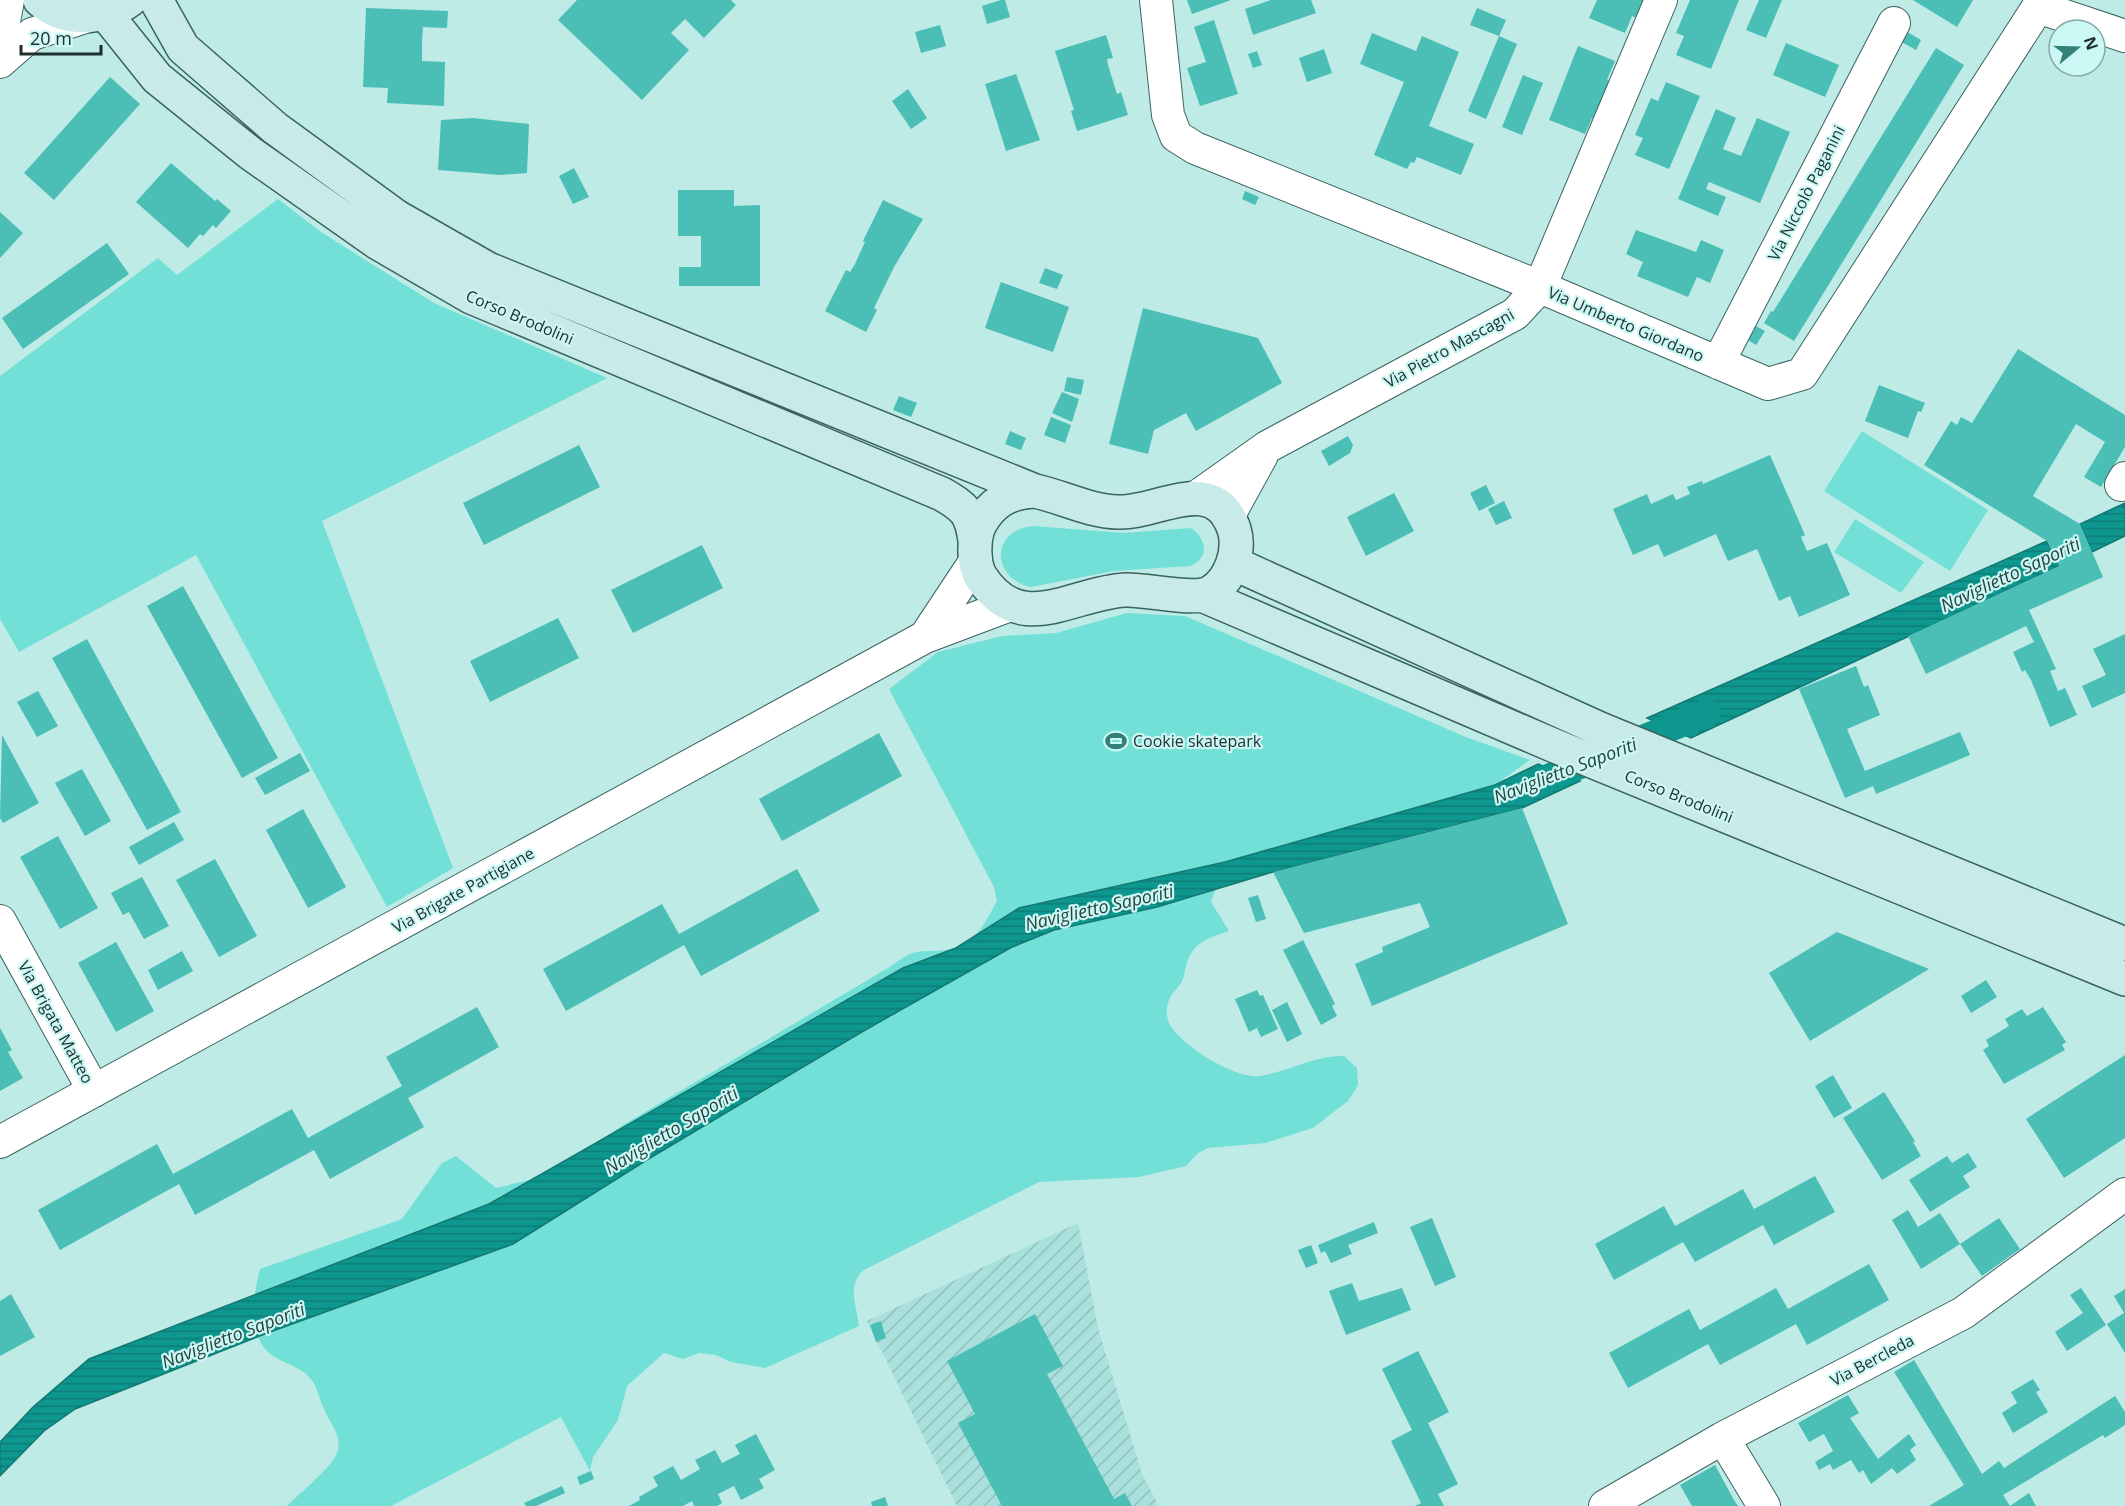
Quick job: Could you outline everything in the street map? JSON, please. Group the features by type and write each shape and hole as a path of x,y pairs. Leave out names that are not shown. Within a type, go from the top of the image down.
{"main road":[{"path":"40,0 63,13 107,10"},
{"name":"Corso Brodolini","path":"156,0 183,48 275,128 397,217 478,264 788,393 1035,491 1089,509 1136,512 1195,498"},
{"name":"Corso Brodolini","path":"107,10 157,78 250,153 378,243 471,297 942,494 962,505 971,518 978,571 994,594 1010,605 1025,609 1047,609 1103,593 1125,590 1151,590 1182,596 1202,595 1555,746 2125,979"},
{"path":"976,550 978,527 994,504 1023,492 1035,491"},
{"path":"1195,498 1202,497 1215,503 1228,517 1234,528 1237,546 1233,563 1222,584 1209,594 1202,595"},
{"name":"Corso Brodolini","path":"1233,563 1600,729 2125,944"}],"street":[{"path":"0,43 8,0"},
{"name":"Via Umberto Giordano","path":"1156,0 1168,115 1176,136 1194,148 1540,287 1768,384 1802,374 2038,7 2125,36"},
{"name":"Via Pietro Mascagni","path":"1195,498 1267,447 1515,314 1540,287 1661,0"},
{"path":"0,62 32,34 107,10"},
{"name":"Via Niccolò Paganini","path":"1719,363 1894,24"},
{"path":"1228,517 1267,447"},
{"name":"Via Brigate Partigiane","path":"925,637 976,550"},
{"name":"Via Brigate Partigiane","path":"0,1142 925,637 1010,605"},
{"name":"Via Brigata Matteo","path":"0,921 94,1091"},
{"name":"Via Bercleda","path":"1605,1506 1723,1438 1963,1312 2125,1194"},
{"path":"1723,1438 1764,1506"}],"shaded area":[{"path":"278,199 321,232 434,303 607,378 322,521 453,868 387,907 196,555 19,652 0,619 0,376 158,258 177,275"},
{"path":"1862,431 1988,510 1950,571 1824,491"},
{"path":"1855,519 1924,562 1901,593 1834,552"},
{"path":"1033,526 1124,533 1191,528 1200,537 1204,548 1201,558 1190,566 1114,571 1031,587 1008,575 1001,555 1003,545 1009,536 1019,529"},
{"path":"1127,613 1185,616 1466,737 1530,760 1495,785 1225,863 1211,902 1229,931 1202,942 1193,951 1182,982 1168,1004 1167,1015 1170,1025 1186,1042 1210,1060 1249,1076 1270,1074 1322,1058 1344,1056 1357,1068 1358,1085 1348,1101 1313,1128 1265,1143 1208,1148 1198,1153 1186,1166 1139,1177 1039,1182 864,1270 855,1282 854,1289 859,1326 765,1368 731,1362 716,1355 699,1353 683,1359 664,1353 627,1386 618,1420 593,1457 590,1471 561,1417 391,1506 287,1506 331,1463 339,1443 312,1381 300,1370 273,1356 261,1344 254,1312 260,1269 402,1219 442,1163 456,1156 496,1188 546,1176 623,1125 902,958 917,952 954,948 969,941 980,929 997,901 994,887 889,689 938,652 1002,636 1056,633"},
{"path":"1078,1223 1098,1328 1142,1474 1159,1506 957,1506 867,1321"}],"water":[{"path":"2125,503 2125,536 2092,552 2080,524"},
{"path":"2047,541 2059,566 1691,738 1647,718"},
{"path":"1538,764 1580,781 1522,808 1273,872 1157,907 1054,930 1012,947 860,1033 650,1158 513,1244 270,1332 75,1409 44,1431 0,1476 0,1442 33,1407 89,1359 489,1204 903,968 956,948 1019,908 1225,862 1495,785"}],"building":[{"path":"577,0 731,0 736,5 704,38 685,19 671,33 689,50 642,100 558,20"},
{"path":"1005,0 1010,17 987,24 982,6"},
{"path":"1187,0 1231,0 1192,14"},
{"path":"1271,0 1311,0 1316,13 1253,35 1245,9"},
{"path":"1597,0 1647,0 1639,19 1632,16 1625,33 1589,18"},
{"path":"1690,0 1739,0 1711,69 1676,55 1684,36 1676,33"},
{"path":"1759,0 1782,0 1766,38 1746,30"},
{"path":"1913,0 1973,0 1957,27"},
{"path":"366,8 448,11 447,28 423,27 422,41 422,61 445,62 444,106 387,103 388,88 363,87"},
{"path":"1477,8 1506,20 1499,36 1470,25"},
{"path":"1214,20 1238,94 1200,106 1187,68 1206,62 1194,27"},
{"path":"940,25 946,46 921,53 915,32"},
{"path":"1904,30 1921,40 1916,50 1898,40"},
{"path":"1372,33 1416,51 1422,36 1459,52 1429,126 1474,144 1461,175 1417,157 1407,169 1374,155 1404,82 1360,64"},
{"path":"1106,35 1113,58 1107,59 1108,65 1117,94 1121,92 1128,115 1077,131 1071,111 1074,110 1055,51"},
{"path":"1499,36 1517,44 1486,119 1468,111"},
{"path":"1786,43 1839,65 1825,97 1773,75"},
{"path":"1578,46 1615,61 1607,80 1614,83 1599,120 1592,118 1585,134 1549,120"},
{"path":"1936,48 1964,65 1794,341 1764,323"},
{"path":"1324,49 1332,73 1307,82 1299,58"},
{"path":"1257,51 1262,65 1253,68 1248,54"},
{"path":"1016,74 1040,140 1006,151 985,84"},
{"path":"1523,75 1543,83 1522,135 1502,127"},
{"path":"110,77 140,104 54,200 24,173"},
{"path":"1666,82 1700,96 1669,169 1635,155 1643,138 1635,135 1651,98 1658,101"},
{"path":"908,89 927,118 911,129 892,101"},
{"path":"1716,109 1736,118 1723,149 1741,156 1757,118 1790,132 1760,203 1709,182 1706,189 1726,197 1718,216 1678,199"},
{"path":"473,118 529,124 527,173 501,175 438,170 441,120"},
{"path":"171,163 215,201 217,199 231,211 216,228 213,225 203,236 200,234 188,248 136,202"},
{"path":"574,168 589,197 573,204 559,176"},
{"path":"678,190 734,190 734,206 760,205 760,286 679,286 679,267 701,267 701,236 678,236"},
{"path":"1245,191 1259,197 1255,205 1242,199"},
{"path":"883,200 923,219 894,267 874,308 877,310 866,332 825,311 846,270 850,272 855,264 865,242 863,241"},
{"path":"0,212 23,233 0,258"},
{"path":"1636,230 1696,252 1701,240 1724,250 1710,283 1697,277 1688,297 1637,276 1643,262 1626,254"},
{"path":"107,243 129,274 23,349 2,318"},
{"path":"1045,268 1063,275 1057,289 1039,283"},
{"path":"1001,282 1069,307 1053,352 985,328"},
{"path":"1143,308 1258,338 1282,383 1196,431 1186,413 1154,430 1148,454 1109,444"},
{"path":"1756,326 1765,331 1756,345 1748,340"},
{"path":"2018,349 2125,415 2125,447 2101,487 2084,477 2105,442 2076,424 2033,496 2080,524 2103,577 2029,610 2056,669 2050,671 2058,691 2065,688 2077,715 2050,727 2031,680 2025,670 2022,672 2013,652 2034,642 2026,626 1926,674 1908,636 2059,566 2047,541 1924,465 1951,421 1957,425 1961,417 1972,423"},
{"path":"1067,377 1084,380 1081,395 1064,391"},
{"path":"1879,385 1925,403 1921,412 1918,411 1908,438 1865,421"},
{"path":"1062,392 1079,399 1072,422 1052,413"},
{"path":"899,396 917,403 911,417 893,410"},
{"path":"1051,417 1071,425 1065,443 1044,435"},
{"path":"1010,431 1026,438 1021,450 1005,444"},
{"path":"1348,436 1353,445 1350,453 1329,466 1321,451"},
{"path":"579,445 600,487 484,545 463,503"},
{"path":"1770,455 1805,535 1801,537 1807,551 1827,543 1850,595 1799,617 1790,596 1779,601 1757,549 1728,561 1716,534 1664,557 1658,544 1633,555 1613,509 1647,494 1651,504 1673,494 1676,500 1690,494 1687,487 1702,481 1703,484"},
{"path":"1486,485 1495,503 1479,511 1470,493"},
{"path":"1394,493 1414,531 1366,556 1347,517"},
{"path":"1504,501 1512,518 1496,525 1488,509"},
{"path":"702,545 723,588 633,633 611,590"},
{"path":"183,586 278,758 242,778 147,606"},
{"path":"558,618 579,658 490,702 470,661"},
{"path":"2125,634 2125,693 2092,708 2082,686 2106,675 2093,649"},
{"path":"87,639 181,812 147,830 52,658"},
{"path":"1856,666 1864,687 1868,685 1880,715 1847,729 1865,771 1960,732 1970,755 1876,794 1873,786 1845,798 1799,689"},
{"path":"38,691 58,726 37,737 17,702"},
{"path":"879,733 902,776 782,841 759,799"},
{"path":"2,735 39,803 3,823 0,818"},
{"path":"300,753 310,771 265,795 255,778"},
{"path":"82,769 111,821 85,836 55,783"},
{"path":"1522,808 1568,924 1372,1006 1355,964 1383,952 1382,947 1430,927 1420,903 1304,933 1273,872"},
{"path":"303,809 346,887 308,908 266,830"},
{"path":"174,822 184,840 139,865 129,847"},
{"path":"58,836 98,908 60,929 20,857"},
{"path":"215,859 257,936 219,957 176,880"},
{"path":"797,869 820,911 701,976 684,945 566,1011 543,969 662,904 679,934"},
{"path":"142,877 169,926 144,939 129,912 123,915 111,893"},
{"path":"1258,895 1266,919 1256,922 1248,898"},
{"path":"1837,932 1929,969 1810,1041 1769,973"},
{"path":"1303,940 1335,1004 1332,1006 1337,1016 1321,1025 1283,950"},
{"path":"116,942 154,1011 116,1032 78,963"},
{"path":"182,951 193,971 158,990 148,970"},
{"path":"1986,980 1997,997 1971,1013 1961,996"},
{"path":"1257,990 1260,996 1263,995 1278,1029 1261,1037 1257,1028 1249,1032 1235,999"},
{"path":"1287,1002 1302,1034 1287,1042 1272,1010"},
{"path":"477,1007 499,1047 408,1098 424,1127 330,1179 314,1150 195,1215 179,1184 60,1250 38,1210 157,1144 173,1174 292,1109 308,1138 402,1086 386,1057"},
{"path":"2043,1007 2066,1042 2062,1045 2065,1050 2004,1084 1983,1050 1989,1046 1986,1040 2009,1026 2005,1019 2022,1009 2027,1016"},
{"path":"0,1028 12,1050 8,1052 23,1078 0,1091"},
{"path":"2125,1055 2125,1138 2064,1178 2026,1119"},
{"path":"1833,1075 1852,1108 1834,1118 1815,1086"},
{"path":"1884,1092 1915,1141 1913,1142 1921,1156 1882,1180 1843,1118"},
{"path":"1968,1153 1977,1167 1963,1176 1970,1187 1930,1212 1909,1180 1947,1156 1952,1163"},
{"path":"1815,1176 1835,1212 1774,1245 1763,1225 1695,1262 1683,1242 1614,1280 1595,1244 1664,1206 1675,1226 1743,1189 1754,1209"},
{"path":"1908,1210 1918,1227 1940,1213 1960,1244 1921,1269 1892,1220"},
{"path":"1432,1218 1456,1277 1435,1286 1410,1227"},
{"path":"1999,1218 2020,1249 1982,1276 1960,1244"},
{"path":"1374,1222 1378,1233 1348,1245 1352,1254 1331,1263 1325,1251 1321,1253 1318,1245"},
{"path":"1311,1245 1318,1263 1306,1268 1298,1250"},
{"path":"1869,1264 1889,1300 1807,1345 1796,1324 1720,1365 1708,1344 1628,1388 1609,1353 1689,1309 1700,1330 1776,1288 1788,1309"},
{"path":"1352,1283 1359,1301 1402,1288 1411,1310 1346,1335 1329,1291"},
{"path":"2081,1288 2106,1325 2067,1351 2055,1332 2083,1313 2070,1295"},
{"path":"2125,1289 2125,1353 2107,1324 2124,1313 2114,1296"},
{"path":"11,1294 35,1337 0,1356 0,1301"},
{"path":"1035,1314 1063,1366 1047,1374 1114,1499 1125,1493 1132,1506 1002,1506 958,1423 975,1414 947,1361"},
{"path":"881,1321 886,1338 876,1342 870,1325"},
{"path":"1418,1351 1449,1412 1428,1423 1458,1484 1438,1494 1444,1506 1415,1506 1421,1503 1391,1441 1412,1430 1382,1369"},
{"path":"1914,1360 1982,1474 1999,1461 2004,1468 2115,1396 2125,1412 2125,1425 2105,1438 2103,1435 2003,1495 2010,1506 1929,1506 1964,1485 1894,1372"},
{"path":"2033,1379 2040,1390 2036,1392 2048,1412 2013,1433 2002,1413 2017,1403 2011,1392"},
{"path":"1848,1395 1859,1413 1850,1418 1878,1459 1909,1434 1916,1445 1910,1450 1916,1460 1897,1474 1892,1468 1871,1484 1863,1470 1859,1473 1851,1460 1833,1470 1830,1464 1819,1470 1815,1462 1833,1451 1824,1434 1809,1442 1798,1423"},
{"path":"756,1434 775,1470 759,1479 764,1488 741,1500 734,1486 718,1494 722,1503 717,1506 694,1506 692,1501 683,1506 629,1506 658,1486 653,1477 673,1466 681,1480 700,1469 695,1460 715,1450 722,1463 740,1454 735,1445"},
{"path":"1715,1465 1738,1506 1692,1506 1680,1485"},
{"path":"591,1471 594,1479 580,1485 577,1477"},
{"path":"562,1486 565,1493 536,1506 526,1506 524,1503"},
{"path":"2029,1493 2036,1506 2010,1506"},
{"path":"885,1497 888,1506 872,1506 871,1502"}],"waterway":[{"name":"Naviglietto Saporiti","path":"1524,788 1706,713"}],"place":[{"name":"Cookie skatepark","path":"1116,741"}]}
